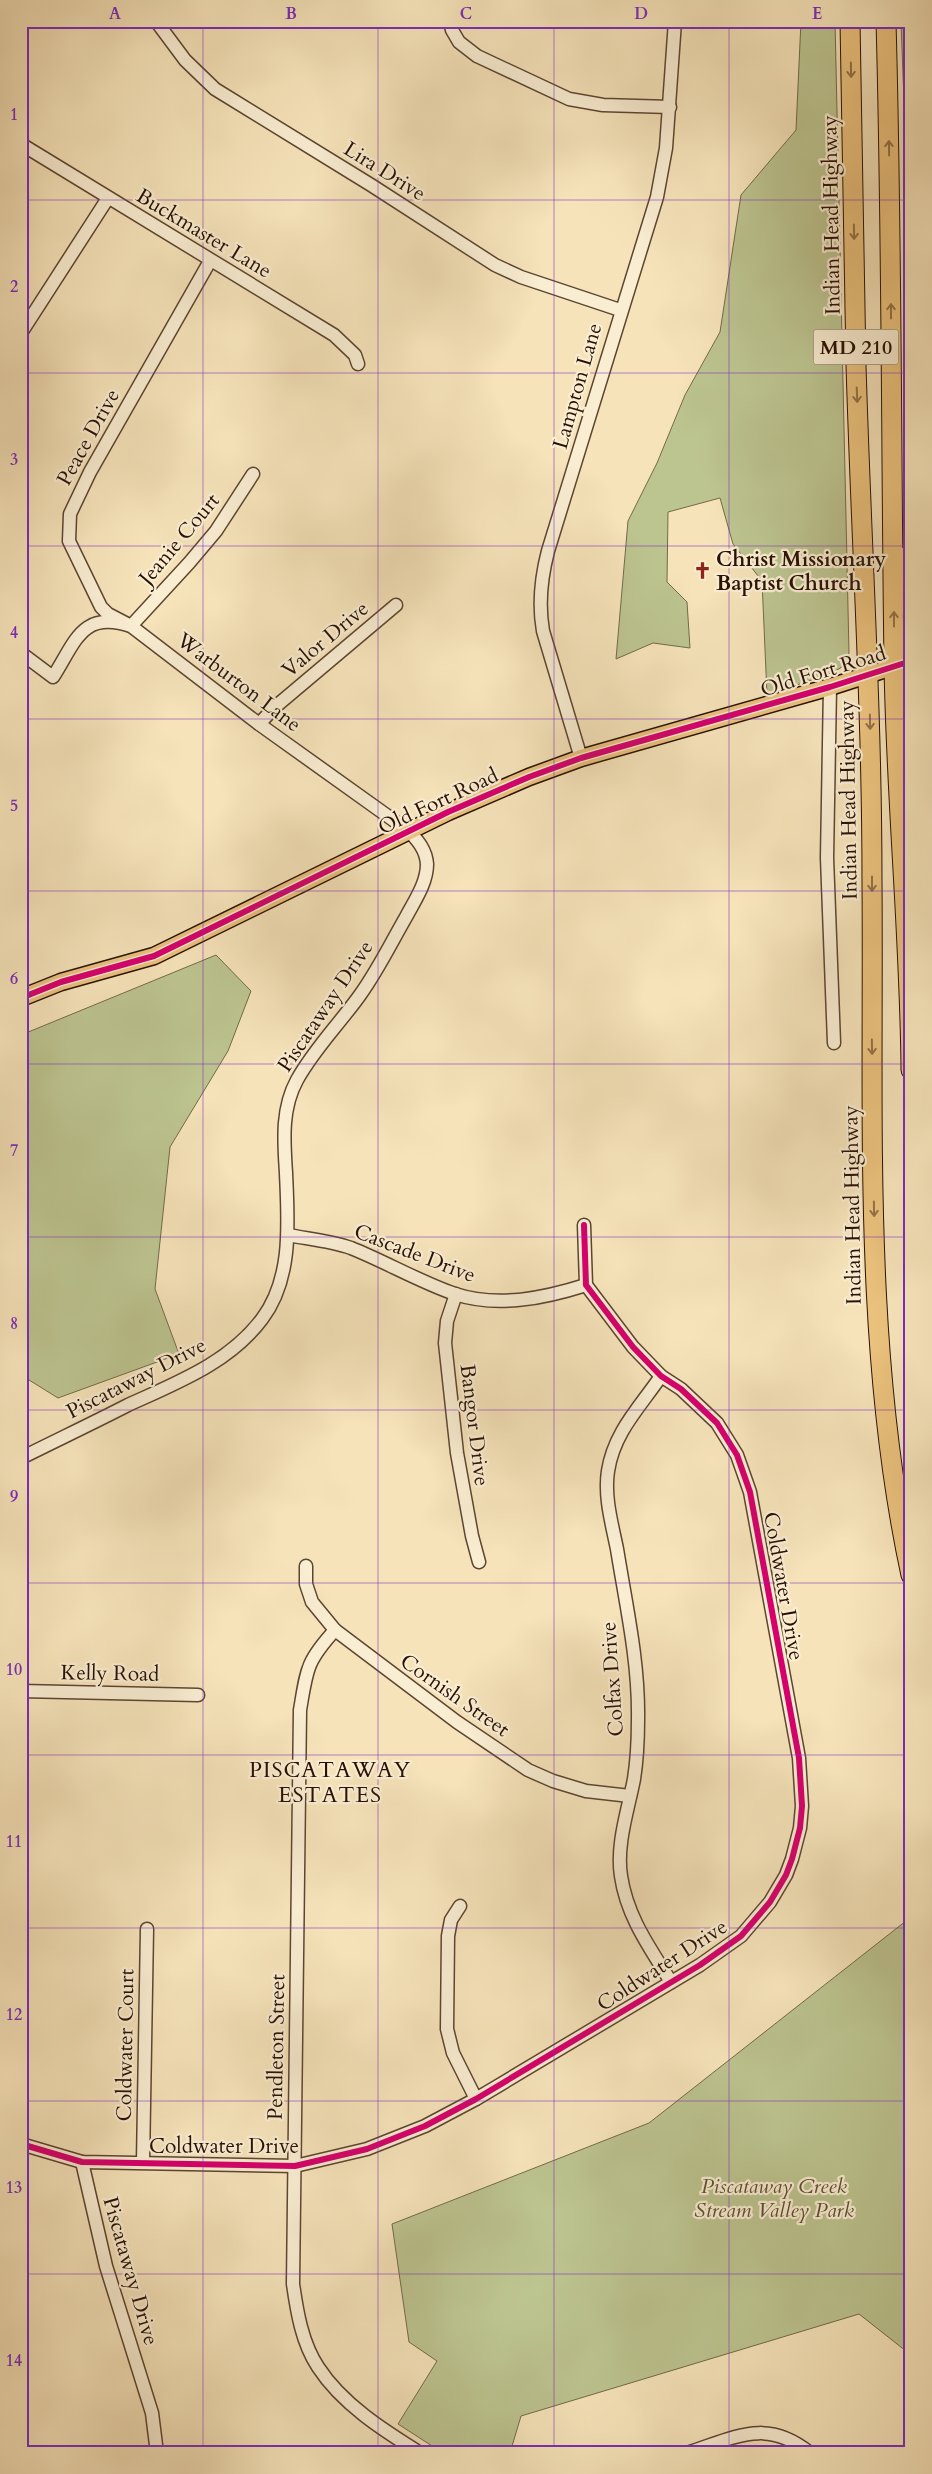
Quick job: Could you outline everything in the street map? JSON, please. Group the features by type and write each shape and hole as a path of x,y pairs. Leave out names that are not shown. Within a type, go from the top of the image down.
{"highway":[{"name":"Indian Head Highway","path":"850,21 856,366 869,673 872,882 871,1030 878,1331 892,1476 911,1575"},
{"name":"MD 210","path":"886,21 891,208 892,412 902,663 898,786 910,988 911,1070"},
{"path":"892,412 903,502 906,574 911,610"}],"main road":[{"name":"Old Fort Road","path":"21,998 61,982 154,956 487,794 581,758 830,687 902,663"}],"street":[{"name":"Lira Drive","path":"156,21 185,60 215,89 371,185 495,265 521,277 620,310"},
{"path":"450,21 452,30 460,42 477,56 569,99 603,105 670,107"},
{"name":"Lampton Lane","path":"581,758 543,631 540,594 548,551 582,445 620,310 657,197 666,148 675,21"},
{"name":"Buckmaster Lane","path":"21,144 334,335 355,355 358,364"},
{"path":"21,333 108,198"},
{"name":"Peace Drive","path":"131,626 108,614 101,607 69,541 70,514 90,472 210,261"},
{"name":"Jeanie Court","path":"131,626 190,563 216,531 253,474"},
{"name":"Valor Drive","path":"259,724 275,707 396,605"},
{"name":"Warburton Lane","path":"21,653 53,677 88,626 99,621 131,626 259,724 410,832"},
{"path":"830,687 827,858 834,1043"},
{"name":"Piscataway Drive","path":"21,1458 189,1377 219,1359 256,1326 270,1307 282,1277 288,1235 283,1138 291,1094 309,1061 376,972 420,892 426,875 426,856 421,845 410,832"},
{"path":"584,1225 586,1285"},
{"name":"Cascade Drive","path":"288,1235 349,1248 456,1294 493,1300 526,1299 548,1296 586,1285"},
{"name":"Coldwater Drive","path":"82,2162 295,2166 366,2149 392,2140 476,2100 723,1951 757,1919 786,1875 797,1842 802,1792 799,1758 750,1492 737,1455 717,1423 682,1389 661,1376 622,1334 586,1285"},
{"name":"Bangor Drive","path":"456,1294 447,1322 445,1343 457,1453 472,1536 479,1562"},
{"name":"Colfax Drive","path":"661,1376 632,1414 619,1435 610,1461 607,1488 633,1655 638,1718 636,1755 620,1854 624,1890 636,1926 671,1982"},
{"name":"Cornish Street","path":"306,1566 306,1584 312,1602 335,1630 457,1722 528,1770 553,1781 586,1791 630,1796"},
{"name":"Pendleton Street","path":"335,1630 312,1657 306,1672 300,1710 293,2284 298,2315 309,2348 318,2367 343,2396 386,2430 420,2453"},
{"name":"Kelly Road","path":"21,1691 198,1695"},
{"path":"460,1906 451,1920 448,1936 447,2029 453,2053 476,2100"},
{"name":"Coldwater Court","path":"143,2162 147,1929"},
{"path":"21,2144 82,2162"},
{"name":"Piscataway Drive","path":"82,2162 106,2266 152,2413 157,2453"},
{"path":"687,2453 762,2432 788,2437 810,2453"}],"green space":[{"path":"801,21 835,21 849,653 842,667 832,673 767,695 762,581 733,544 720,498 668,512 667,582 687,602 690,648 653,643 616,659 628,521 657,463 685,395 720,332 741,195 796,130"},
{"path":"901,21 911,21 911,499 907,397 909,235"},
{"path":"216,955 251,991 228,1051 170,1147 155,1289 179,1354 58,1398 21,1375 21,1035"},
{"name":"Piscataway Creek Stream Valley Park","path":"911,1917 911,2355 859,2314 521,2416 510,2453 443,2453 398,2424 437,2361 409,2342 392,2224 649,2123"}],"cycle path":[{"path":"21,998 61,982 154,956 448,812 529,777 581,758 830,687 911,661"},
{"path":"21,2144 82,2162 295,2166 367,2149 425,2126 476,2099 700,1965 741,1936 770,1902 786,1875 792,1859 800,1828 802,1806 799,1758 750,1492 737,1455 717,1423 681,1389 661,1376 633,1347 586,1285 584,1225"}],"place":[{"name":"Christ Missionary Baptist Church","path":"702,571"}],"district":[{"name":"PISCATAWAY ESTATES","path":"330,1782"}]}
